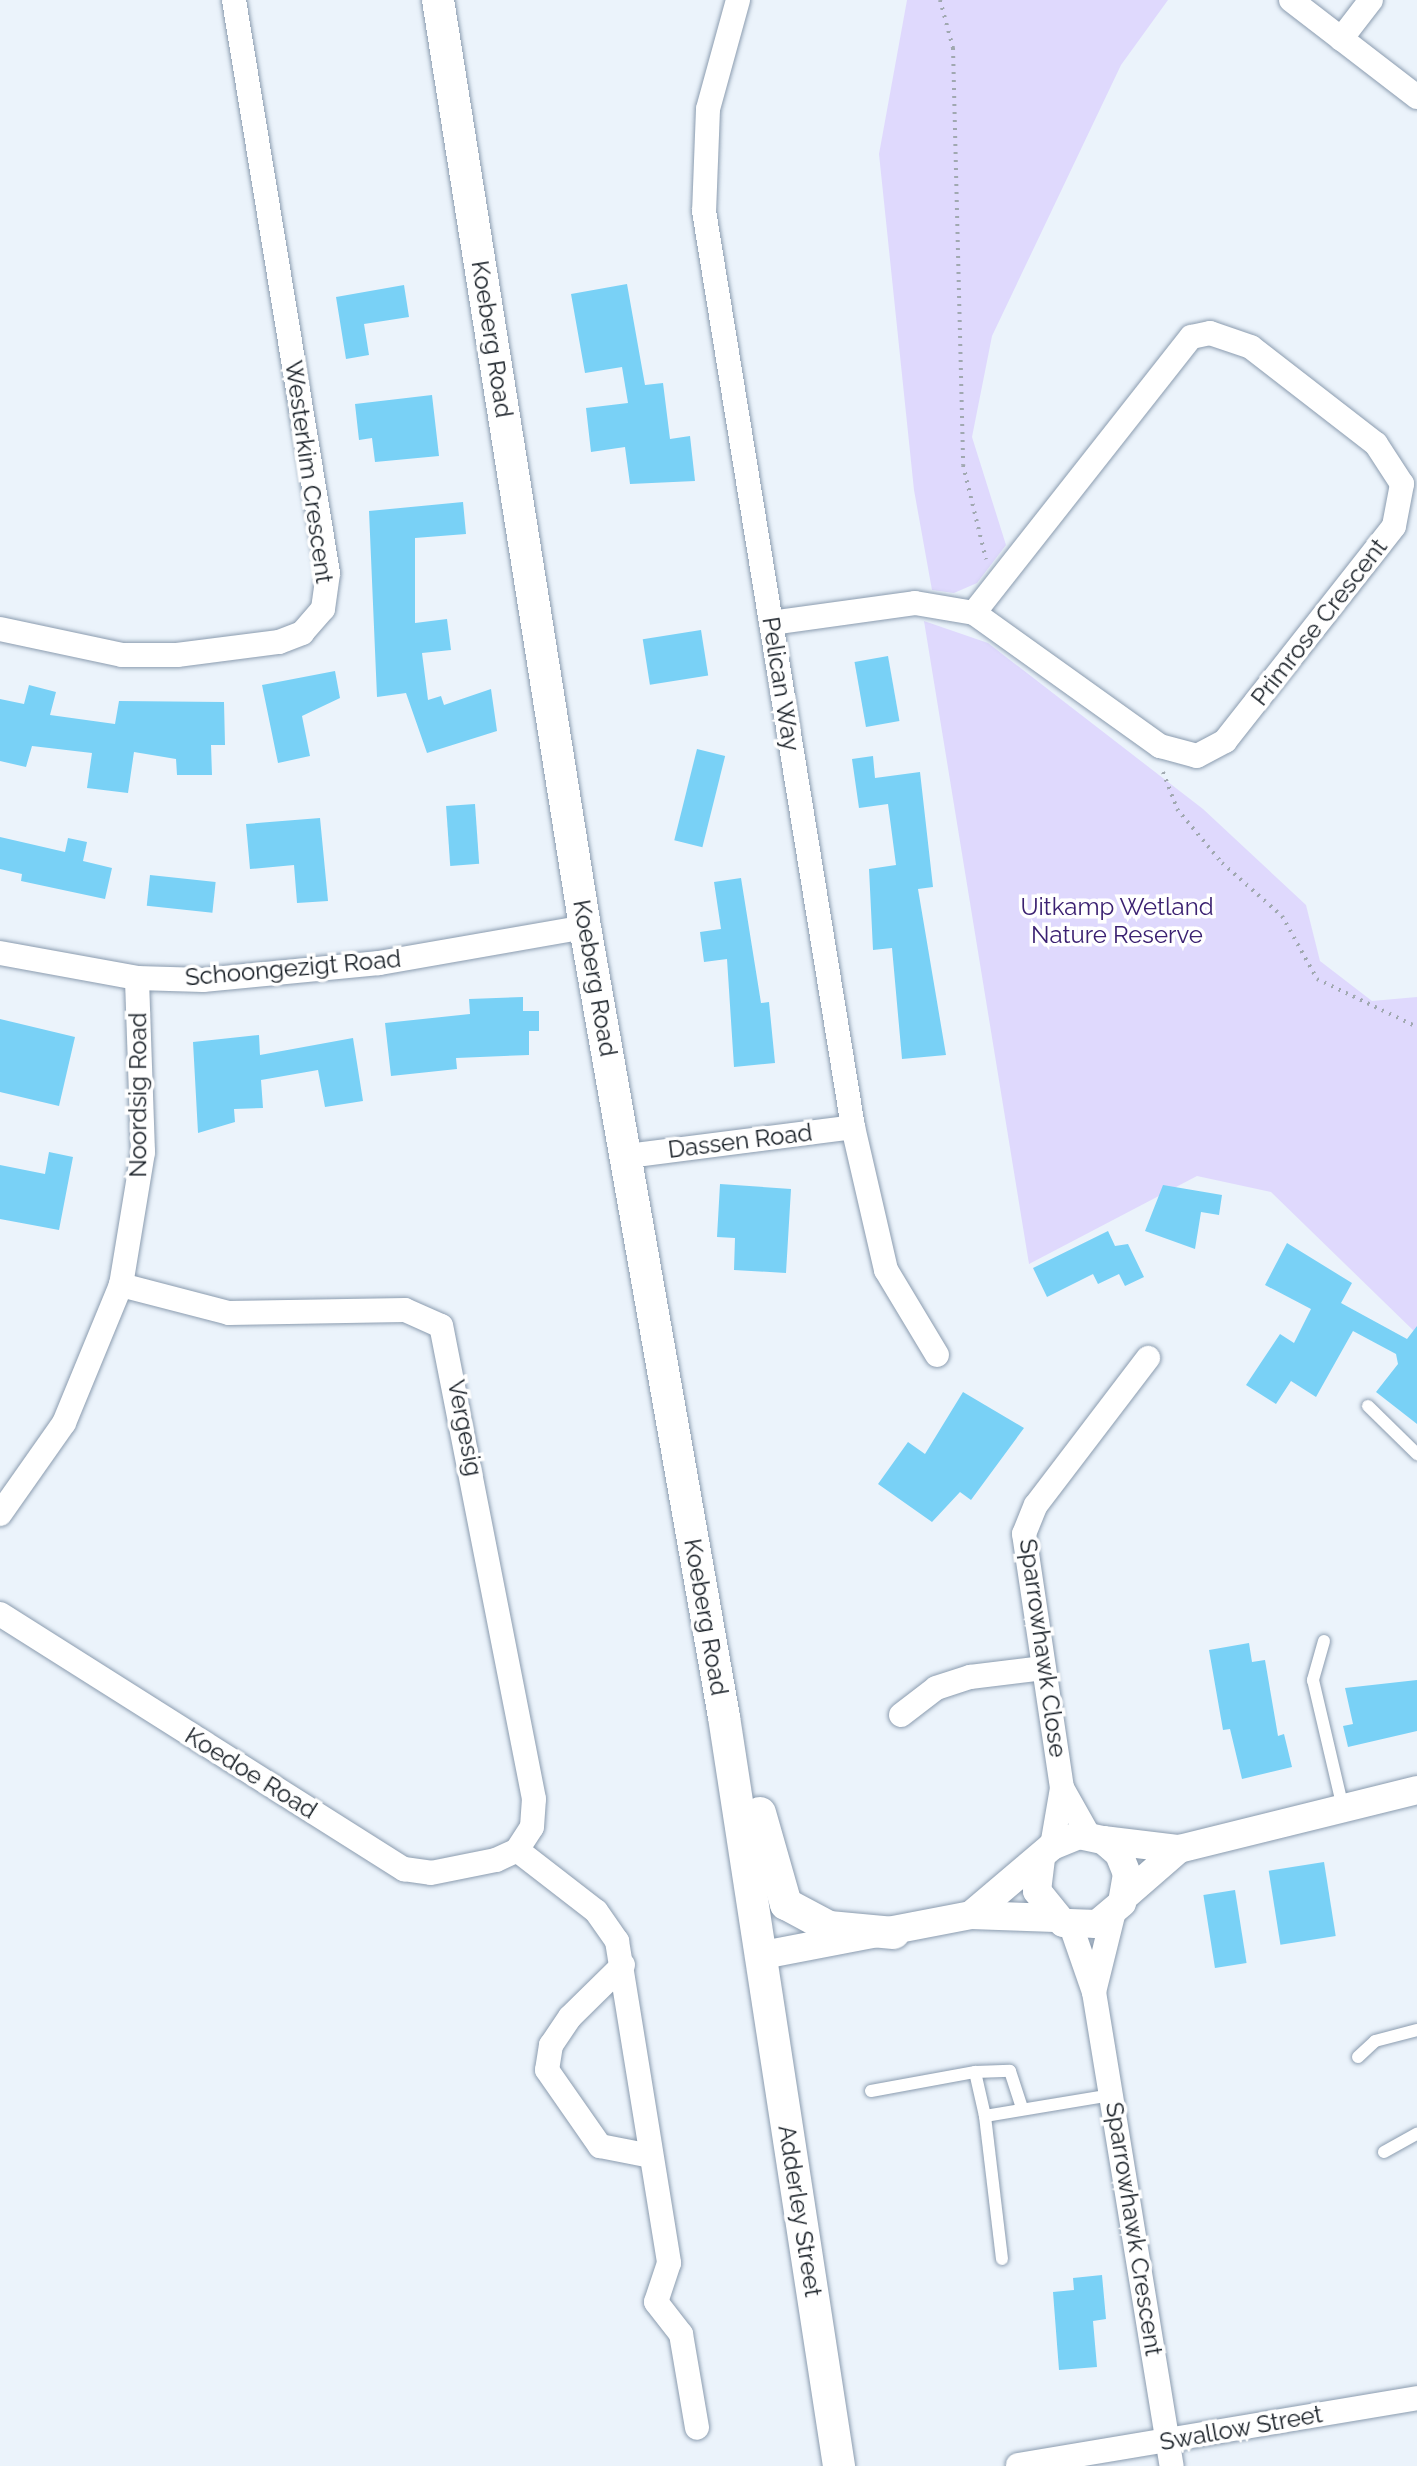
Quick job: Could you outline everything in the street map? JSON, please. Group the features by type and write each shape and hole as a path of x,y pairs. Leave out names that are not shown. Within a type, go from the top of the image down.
{"main road":[{"name":"Koeberg Road","path":"438,0 585,927 628,1156 763,1955"},
{"path":"724,1717 745,1738 774,1881 786,1904 829,1927 894,1933"},
{"name":"Adderley Street","path":"763,1955 839,2466"}],"street":[{"name":"Westerkim Crescent","path":"0,629 122,655 177,655 279,642 302,633 323,609 328,573 234,0"},
{"name":"Pelican Way","path":"738,0 708,109 704,211 853,1127 886,1270 937,1355"},
{"path":"1291,0 1417,97"},
{"path":"1341,39 1371,0"},
{"name":"Primrose Crescent","path":"771,623 915,603 974,613 1160,746 1197,756 1225,741 1394,526 1402,484 1376,444 1251,347 1231,337 1191,337 974,613"},
{"name":"Schoongezigt Road","path":"0,953 137,978 203,980 379,963 585,927"},
{"name":"Noordsig Road","path":"0,1514 64,1423 121,1285 143,1152 137,978"},
{"name":"Dassen Road","path":"628,1156 853,1127"},
{"name":"Vergesig","path":"121,1285 229,1313 405,1310 441,1326 534,1799 532,1827 517,1850"},
{"name":"Sparrowhawk Close","path":"1046,1853 1062,1788 1024,1555 1026,1524 1148,1358"},
{"name":"Koedoe Road","path":"0,1614 404,1869 431,1873 517,1850"},
{"path":"901,1715 936,1688 970,1677 1043,1668"},
{"name":"Sparrowhawk Close","path":"1062,1788 1096,1838"},
{"path":"971,1915 1046,1853 1096,1838 1179,1849 1417,1790"},
{"path":"1096,1838 1124,1864 1119,1905"},
{"path":"763,1955 894,1933 971,1915 1063,1922 1119,1905 1179,1849"},
{"path":"517,1850 605,1920 623,1965 669,2263 656,2302 681,2334 697,2428"},
{"path":"1046,1853 1037,1891 1063,1922"},
{"name":"Sparrowhawk Crescent","path":"1094,1992 1119,1905"},
{"name":"Sparrowhawk Crescent","path":"1063,1922 1094,1992 1172,2466"},
{"path":"623,1965 570,2017 551,2045 547,2070 600,2146 651,2156"},
{"name":"Swallow Street","path":"1018,2465 1417,2398"}],"lane":[{"path":"1368,1406 1417,1454"},
{"path":"1324,1641 1313,1680 1343,1808"},
{"path":"1358,2057 1375,2041 1417,2030"},
{"path":"871,2091 975,2072 1010,2071 1022,2108"},
{"path":"975,2072 985,2116 1002,2259"},
{"path":"985,2116 1112,2095"},
{"path":"1384,2152 1417,2134"}],"path":[{"path":"940,0 953,48 963,465 993,588"},
{"path":"1160,746 1165,789 1177,809 1222,863 1282,916 1317,979 1417,1027"}],"green space":[{"path":"907,0 1168,0 1121,65 992,336 972,437 1006,545 977,583 954,593 932,590 914,490 879,154"},
{"name":"Uitkamp Wetland Nature Reserve","path":"924,621 988,643 1203,809 1306,905 1320,961 1372,1001 1417,997 1417,1334 1271,1192 1197,1176 1029,1264"}],"building":[{"path":"627,284 645,385 663,383 670,439 690,436 695,481 630,484 625,447 591,452 586,408 628,403 622,367 585,373 571,294"},
{"path":"404,285 409,317 364,324 369,355 346,359 336,297"},
{"path":"432,395 439,456 375,462 372,438 359,440 355,404"},
{"path":"463,502 466,534 415,538 415,623 447,619 451,650 422,653 428,700 441,696 444,705 491,689 497,731 427,753 406,693 377,697 369,511"},
{"path":"701,630 708,675 650,685 643,639"},
{"path":"888,656 899,721 866,727 855,662"},
{"path":"335,671 340,698 302,716 310,756 278,763 262,685"},
{"path":"29,685 56,692 50,715 115,724 119,701 224,702 225,745 211,745 212,775 177,775 176,759 134,752 128,793 87,788 92,753 32,746 26,767 0,761 0,699 24,704"},
{"path":"697,749 725,756 702,847 674,840"},
{"path":"873,756 875,778 920,772 933,887 918,889 946,1055 902,1059 892,948 873,950 869,869 896,865 888,804 859,808 852,759"},
{"path":"475,804 479,864 450,866 446,806"},
{"path":"320,818 328,901 297,903 294,865 250,869 246,824"},
{"path":"0,837 65,852 68,838 87,842 83,861 112,868 105,899 21,881 22,874 0,869"},
{"path":"150,875 216,882 212,913 147,906"},
{"path":"741,878 761,1003 769,1002 775,1063 734,1067 727,959 704,962 700,932 721,929 714,882"},
{"path":"523,997 523,1011 539,1011 539,1031 529,1031 529,1055 456,1058 457,1069 391,1076 385,1023 470,1014 469,999"},
{"path":"0,1019 75,1037 59,1106 0,1092"},
{"path":"259,1035 260,1055 353,1038 363,1101 325,1107 318,1070 261,1080 263,1108 234,1109 235,1122 198,1133 193,1042"},
{"path":"49,1152 73,1157 59,1230 0,1219 0,1165 45,1174"},
{"path":"720,1184 791,1189 786,1273 734,1270 735,1238 717,1237"},
{"path":"1163,1185 1222,1195 1219,1215 1201,1212 1195,1249 1145,1231"},
{"path":"1108,1231 1115,1246 1128,1244 1144,1277 1125,1286 1119,1274 1098,1284 1093,1274 1047,1297 1033,1268"},
{"path":"1287,1243 1352,1283 1341,1303 1407,1339 1417,1326 1417,1424 1376,1392 1398,1364 1396,1354 1353,1331 1316,1397 1291,1381 1276,1404 1246,1385 1280,1334 1294,1343 1311,1309 1265,1285"},
{"path":"963,1392 1024,1428 971,1500 960,1492 932,1522 878,1484 908,1442 925,1454"},
{"path":"1249,1643 1252,1662 1265,1660 1278,1736 1284,1734 1292,1767 1242,1779 1230,1729 1223,1730 1209,1650"},
{"path":"1417,1680 1417,1731 1348,1747 1343,1726 1353,1724 1345,1688"},
{"path":"1324,1862 1336,1936 1280,1945 1269,1871"},
{"path":"1235,1890 1247,1963 1215,1968 1203,1895"},
{"path":"1102,2275 1106,2319 1093,2321 1097,2367 1059,2370 1053,2292 1074,2290 1073,2278"}]}
